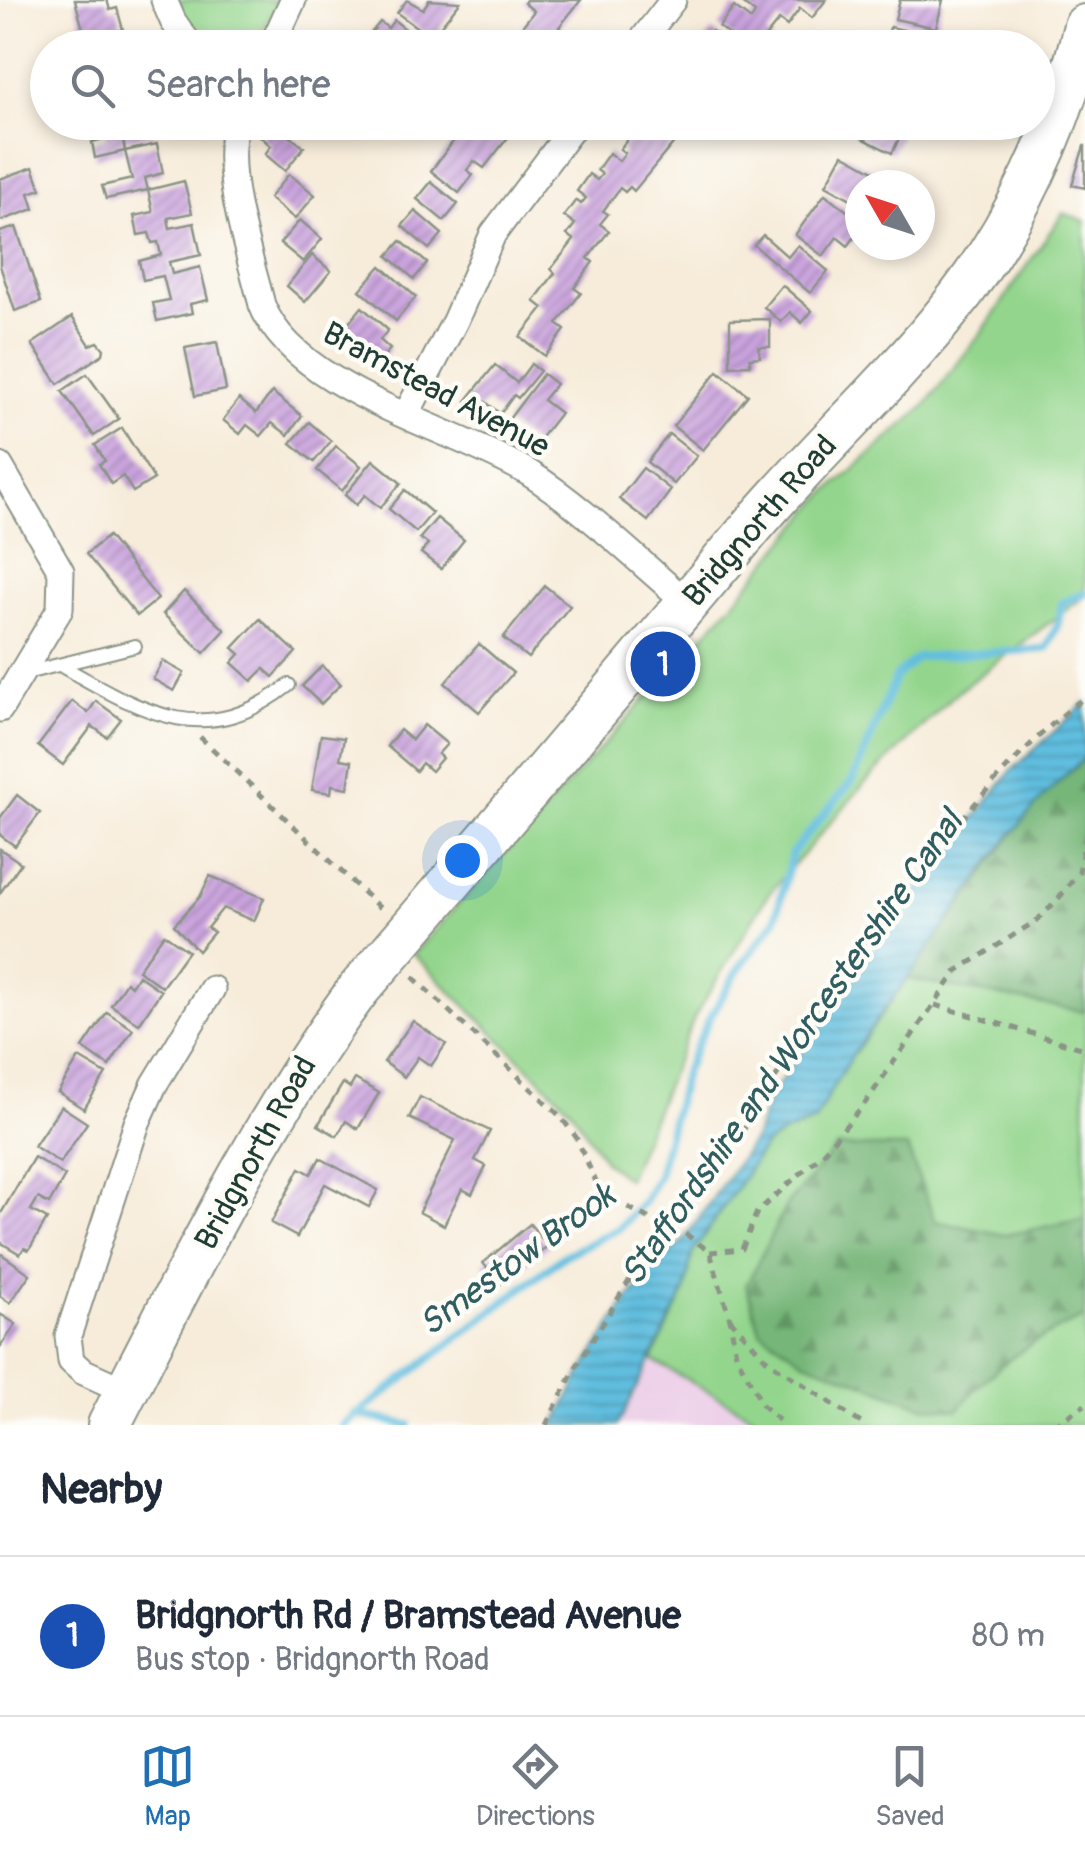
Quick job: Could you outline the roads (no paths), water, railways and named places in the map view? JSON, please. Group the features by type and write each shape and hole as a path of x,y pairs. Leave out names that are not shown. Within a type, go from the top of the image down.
{"highway":[{"name":"Bridgnorth Road","path":"1055,121 1084,37"},
{"name":"Bridgnorth Road","path":"118,1408 276,1114 317,1046 398,943 806,463 913,352 967,284 1014,211 1047,140"}],"street":[{"path":"164,0 179,30"},
{"path":"279,30 292,0"},
{"path":"650,30 673,0"},
{"name":"Bramstead Avenue","path":"231,140 232,176 269,323 296,352 321,372 532,475 689,604"},
{"path":"406,414 506,212 563,140"},
{"path":"0,466 61,572 60,609 0,708"},
{"name":"Bridgnorth Road","path":"118,1408 71,1361 68,1336 136,1124 154,1085 212,990"}],"lane":[{"path":"21,677 135,646"},
{"path":"60,665 141,710 180,718 232,719 264,705 289,685"}],"water":[{"path":"1085,703 1085,758 1039,802 999,850 866,1035 815,1121 765,1145 692,1254 685,1291 618,1425 555,1425 583,1370 626,1302 649,1272 682,1242 754,1139 770,1096 897,915 1012,770"}],"waterway":[{"name":"Smestow Brook","path":"343,1425 565,1255 618,1229 644,1201 658,1175 684,1073 709,1019 739,968 775,921 792,853 853,780 896,676 918,657 1046,649 1058,624 1062,603 1085,593"},
{"path":"354,1414 409,1425"}],"place":[{"name":"Bridgnorth Rd / Bramstead Avenue","path":"663,664"}],"water label":[{"name":"Staffordshire and Worcestershire Canal","path":"792,1048"}]}
